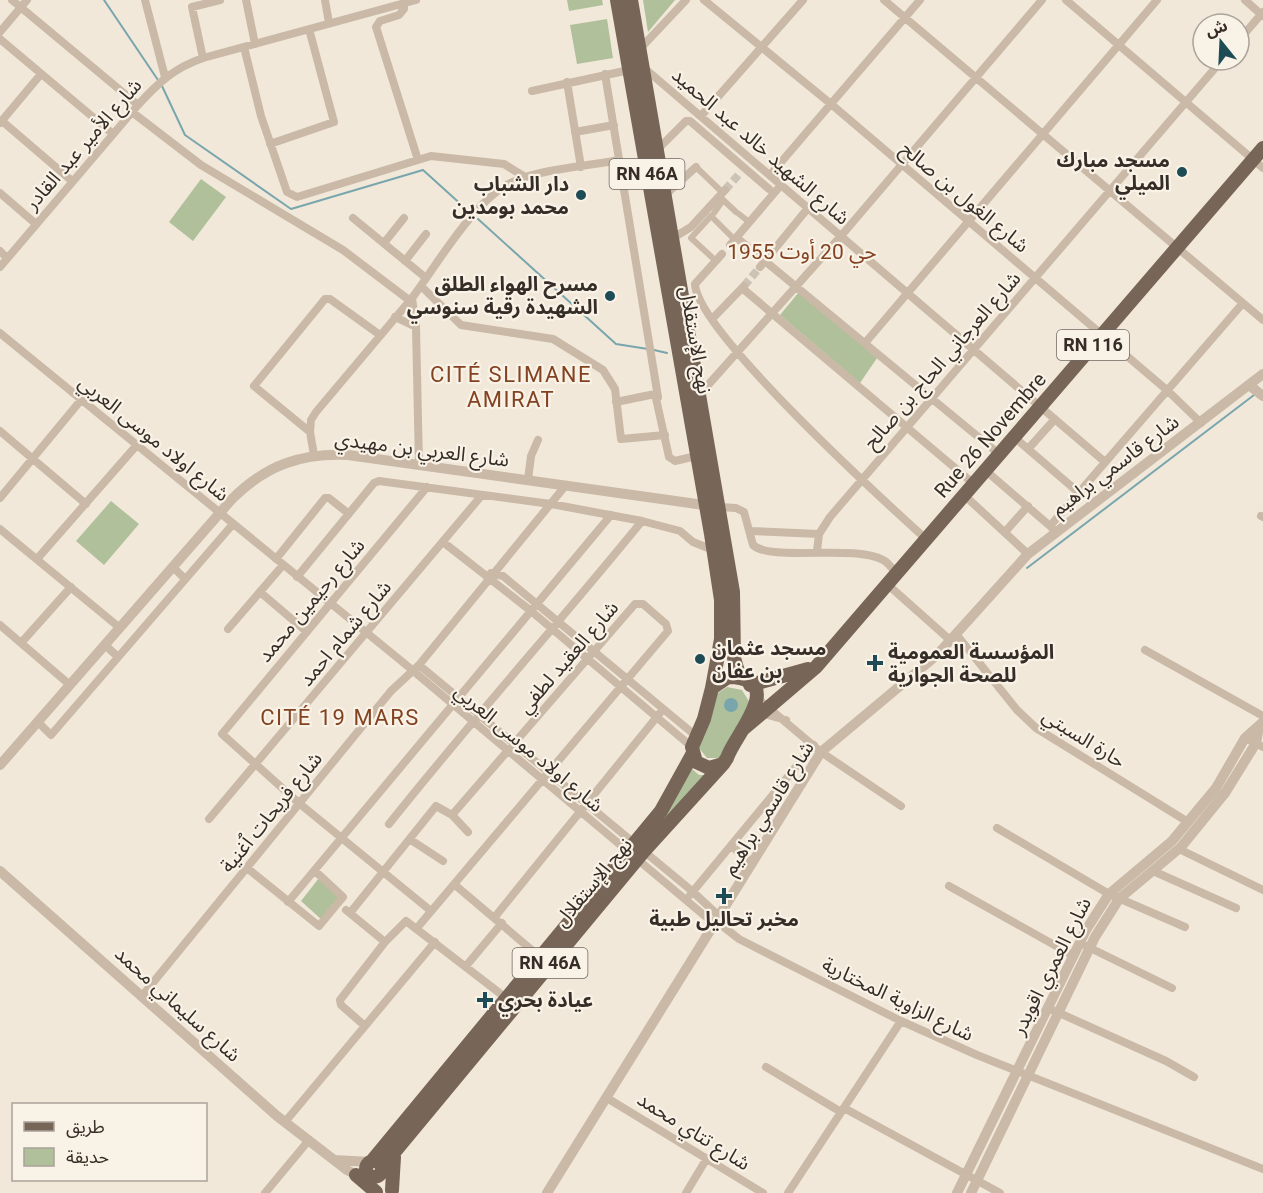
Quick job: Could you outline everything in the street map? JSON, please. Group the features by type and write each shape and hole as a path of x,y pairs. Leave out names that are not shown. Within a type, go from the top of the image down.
{"main road":[{"name":"نهج الإستقلال","path":"371,1169 399,1146 510,1001 540,957 636,851 723,764 756,708 757,698 745,681 734,658 733,592 712,506 696,456 636,68 617,0"},
{"name":"نهج الإستقلال","path":"631,0 633,53"},
{"name":"نهج الإستقلال","path":"371,1169 636,851 661,811 693,746 712,688 721,639 721,600 713,550 712,506 682,236 665,195 657,150 636,68"},
{"name":"Rue 26 Novembre","path":"742,730 783,698 816,667 1177,248 1258,164 1263,147"},
{"path":"712,688 719,681 728,677 745,681 816,667"},
{"path":"693,746 702,766 709,768 723,764"},
{"path":"395,1192 392,1167 399,1146"},
{"path":"371,1169 395,1192"},
{"path":"371,1169 377,1193"}],"street":[{"path":"12,0 24,4 138,105"},
{"path":"145,0 161,81"},
{"path":"202,58 192,4 220,0"},
{"path":"246,0 255,44"},
{"path":"325,0 329,23"},
{"name":"شارع الأمير عبد القادر","path":"0,267 138,105 161,81 187,63 401,2 416,0"},
{"path":"633,53 686,0"},
{"name":"شارع الغول بن صالح","path":"704,0 831,104 1168,391 1201,423"},
{"path":"701,116 803,0"},
{"path":"884,0 1263,320"},
{"path":"770,175 920,0"},
{"path":"700,394 841,236 1042,0"},
{"path":"1066,0 1258,164"},
{"path":"865,343 1157,0"},
{"path":"1245,0 1262,14 1251,26"},
{"path":"401,2 404,9 399,15 380,21 376,27 418,160"},
{"path":"0,32 24,4"},
{"path":"270,144 334,122 309,29"},
{"path":"0,39 113,134"},
{"path":"244,47 270,144 286,192 297,197 431,156 459,157 504,164 525,177"},
{"path":"532,91 636,68"},
{"name":"شارع الشهيد خالد عبد الحميد","path":"636,68 701,116 1105,462"},
{"name":"شارع العرجاني الحاج بن صالح","path":"819,534 861,480 1212,72"},
{"path":"41,74 1,122 72,181"},
{"path":"605,74 665,435 671,460 696,456"},
{"path":"567,82 581,167"},
{"path":"132,112 201,165 343,250 410,299 416,327 418,465"},
{"path":"657,150 688,121 743,170 769,189"},
{"path":"575,132 614,125"},
{"path":"314,455 310,432 311,420 316,412 424,283 486,202 499,189 525,177 619,160"},
{"path":"665,195 696,167 737,213 749,222"},
{"path":"734,241 781,185"},
{"path":"0,193 36,224"},
{"path":"714,213 723,195"},
{"path":"682,236 723,195"},
{"path":"762,264 808,208"},
{"path":"716,261 691,237 711,216 734,241 762,264 796,286 999,454"},
{"path":"353,218 405,261 460,325 553,339 565,344 603,370 612,381 621,439 665,435"},
{"path":"384,243 404,218"},
{"path":"405,261 426,234"},
{"path":"0,252 8,258"},
{"path":"722,254 695,284 699,299 712,319 738,353 861,480 924,540"},
{"path":"712,319 743,287 771,314 908,426 1028,554"},
{"path":"310,432 254,386 325,299 330,299 380,335"},
{"path":"986,470 1053,529 1078,492 1243,303"},
{"path":"395,317 416,327"},
{"name":"شارع اولاد موسى العربي","path":"0,333 367,633 415,668 458,695 586,803 686,900 720,924"},
{"name":"شارع قاسمي براهيم","path":"548,1193 720,924 818,748 937,655 1012,570 1053,529 1201,423 1263,374"},
{"path":"1249,386 1263,396"},
{"path":"616,402 651,394 658,397"},
{"path":"0,498 81,400"},
{"path":"1028,449 1055,419"},
{"path":"0,431 86,504"},
{"path":"1014,437 1078,492"},
{"path":"528,480 531,456 538,440"},
{"path":"37,560 136,446"},
{"name":"شارع العربي بن مهيدي","path":"0,765 248,483 284,461 314,455 348,454 712,506"},
{"path":"297,577 376,482 551,504 642,521 681,531 693,542 713,550"},
{"name":"شارع فريحات ٱغنية","path":"142,996 391,691 415,668 487,576 495,572 566,486"},
{"name":"شارع رحيمين محمد","path":"255,764 222,734 427,487"},
{"name":"شارع شمام احمد","path":"209,819 482,495"},
{"path":"276,559 327,497 349,514"},
{"path":"712,506 741,510 753,545 763,552 817,551 870,556 883,560 897,573"},
{"path":"1005,532 1028,506"},
{"path":"288,902 458,695 611,515"},
{"path":"389,824 471,722 553,630 642,521"},
{"path":"38,722 51,735 233,524"},
{"path":"0,529 120,628"},
{"path":"750,531 819,534 817,551"},
{"path":"443,542 487,576 559,622 663,709 693,746"},
{"path":"228,629 283,565"},
{"path":"173,567 185,579"},
{"path":"495,572 534,607 553,630 693,746"},
{"name":"حارة السبتي","path":"887,584 953,637 1017,710 1036,728 1188,822"},
{"path":"21,643 70,587"},
{"path":"260,592 307,632"},
{"name":"شارع العقيد لطفي","path":"452,815 587,659 639,603 666,624 668,631 627,679"},
{"path":"0,625 70,685"},
{"path":"105,645 118,657"},
{"path":"1145,650 1263,716"},
{"name":"شارع اولاد موسى العربي","path":"415,668 450,705 580,812 692,891 720,924"},
{"path":"417,928 627,679"},
{"path":"757,698 767,711 786,720 818,748 901,806"},
{"path":"783,698 786,720"},
{"path":"466,966 586,803 663,709"},
{"name":"شارع العمري اقويدر","path":"1114,897 1153,871 1179,849 1225,793 1255,742 1261,724"},
{"name":"شارع العمري اقويدر","path":"957,1193 1060,1011 1085,946 1114,897 1172,841 1255,742"},
{"path":"686,900 818,748"},
{"path":"255,764 300,804 431,910"},
{"path":"350,913 385,873 436,806 452,815 468,832"},
{"path":"997,828 1114,897 1185,927"},
{"path":"411,840 443,861"},
{"path":"731,846 753,863"},
{"path":"1179,849 1263,890"},
{"path":"247,868 319,926 339,904 343,895 315,871"},
{"name":"شارع سليماني محمد","path":"0,871 285,1122 334,1160 371,1169"},
{"path":"1153,871 1236,908"},
{"path":"454,885 540,957"},
{"path":"949,886 1074,956"},
{"path":"339,904 386,942"},
{"path":"365,1026 341,1005 340,1000 403,922 417,928 510,1001"},
{"name":"شارع الزاوية المختارية","path":"720,924 739,939 901,1021 1023,1075 1263,1169"},
{"path":"285,1122 435,942"},
{"path":"1085,946 1172,988"},
{"name":"شارع العمري اقويدر","path":"971,1193 979,1180 1023,1075 1048,1008 1074,956 1085,946"},
{"path":"1048,1008 1060,1011 1194,1077"},
{"path":"788,1193 901,1021"},
{"path":"766,1067 842,1110 1000,1193"},
{"name":"شارع تتاي محمد","path":"608,1098 763,1193"},
{"path":"265,1193 309,1140"},
{"path":"686,1193 707,1158"},
{"path":"334,1160 371,1169"}],"green space":[{"path":"567,0 602,0 603,5 569,11"},
{"path":"643,0 675,0 648,32"},
{"path":"607,19 613,58 577,64 570,25"},
{"path":"201,179 226,197 193,241 169,222"},
{"path":"799,292 877,358 860,383 780,315"},
{"path":"111,501 139,524 104,565 76,541"},
{"path":"727,687 742,690 750,703 723,755 718,758 707,758 699,748 715,695"},
{"path":"692,769 699,775 707,775 646,844"},
{"path":"319,878 341,898 322,920 301,901"}],"water":[{"path":"728,698 734,698 738,705 734,712 728,712 724,708 724,702"}],"waterway":[{"path":"104,0 162,86 185,135 291,209 423,170 465,208"},
{"path":"478,219 616,344 648,349"},
{"path":"654,350 667,353"},
{"path":"1027,568 1254,395"}],"tunnel":[{"path":"725,190 741,172"},
{"path":"744,286 760,267"}],"place":[{"name":"مسجد مبارك الميلي","path":"1182,172"},
{"name":"دار الشباب محمد بومدين","path":"581,195"},
{"name":"مسرح الهواء الطلق الشهيدة رقية سنوسي","path":"610,296"},
{"name":"مسجد عثمان بن عفان","path":"700,659"},
{"name":"المؤسسة العمومية للصحة الجوارية","path":"875,663"},
{"name":"مخبر تحاليل طبية","path":"724,896"},
{"name":"عيادة بحري","path":"485,1000"}],"district":[{"name":"حي 20 أوت 1955","path":"802,252"},
{"name":"CITÉ SLIMANE AMIRAT","path":"511,386"},
{"name":"CITÉ 19 MARS","path":"340,717"}]}
